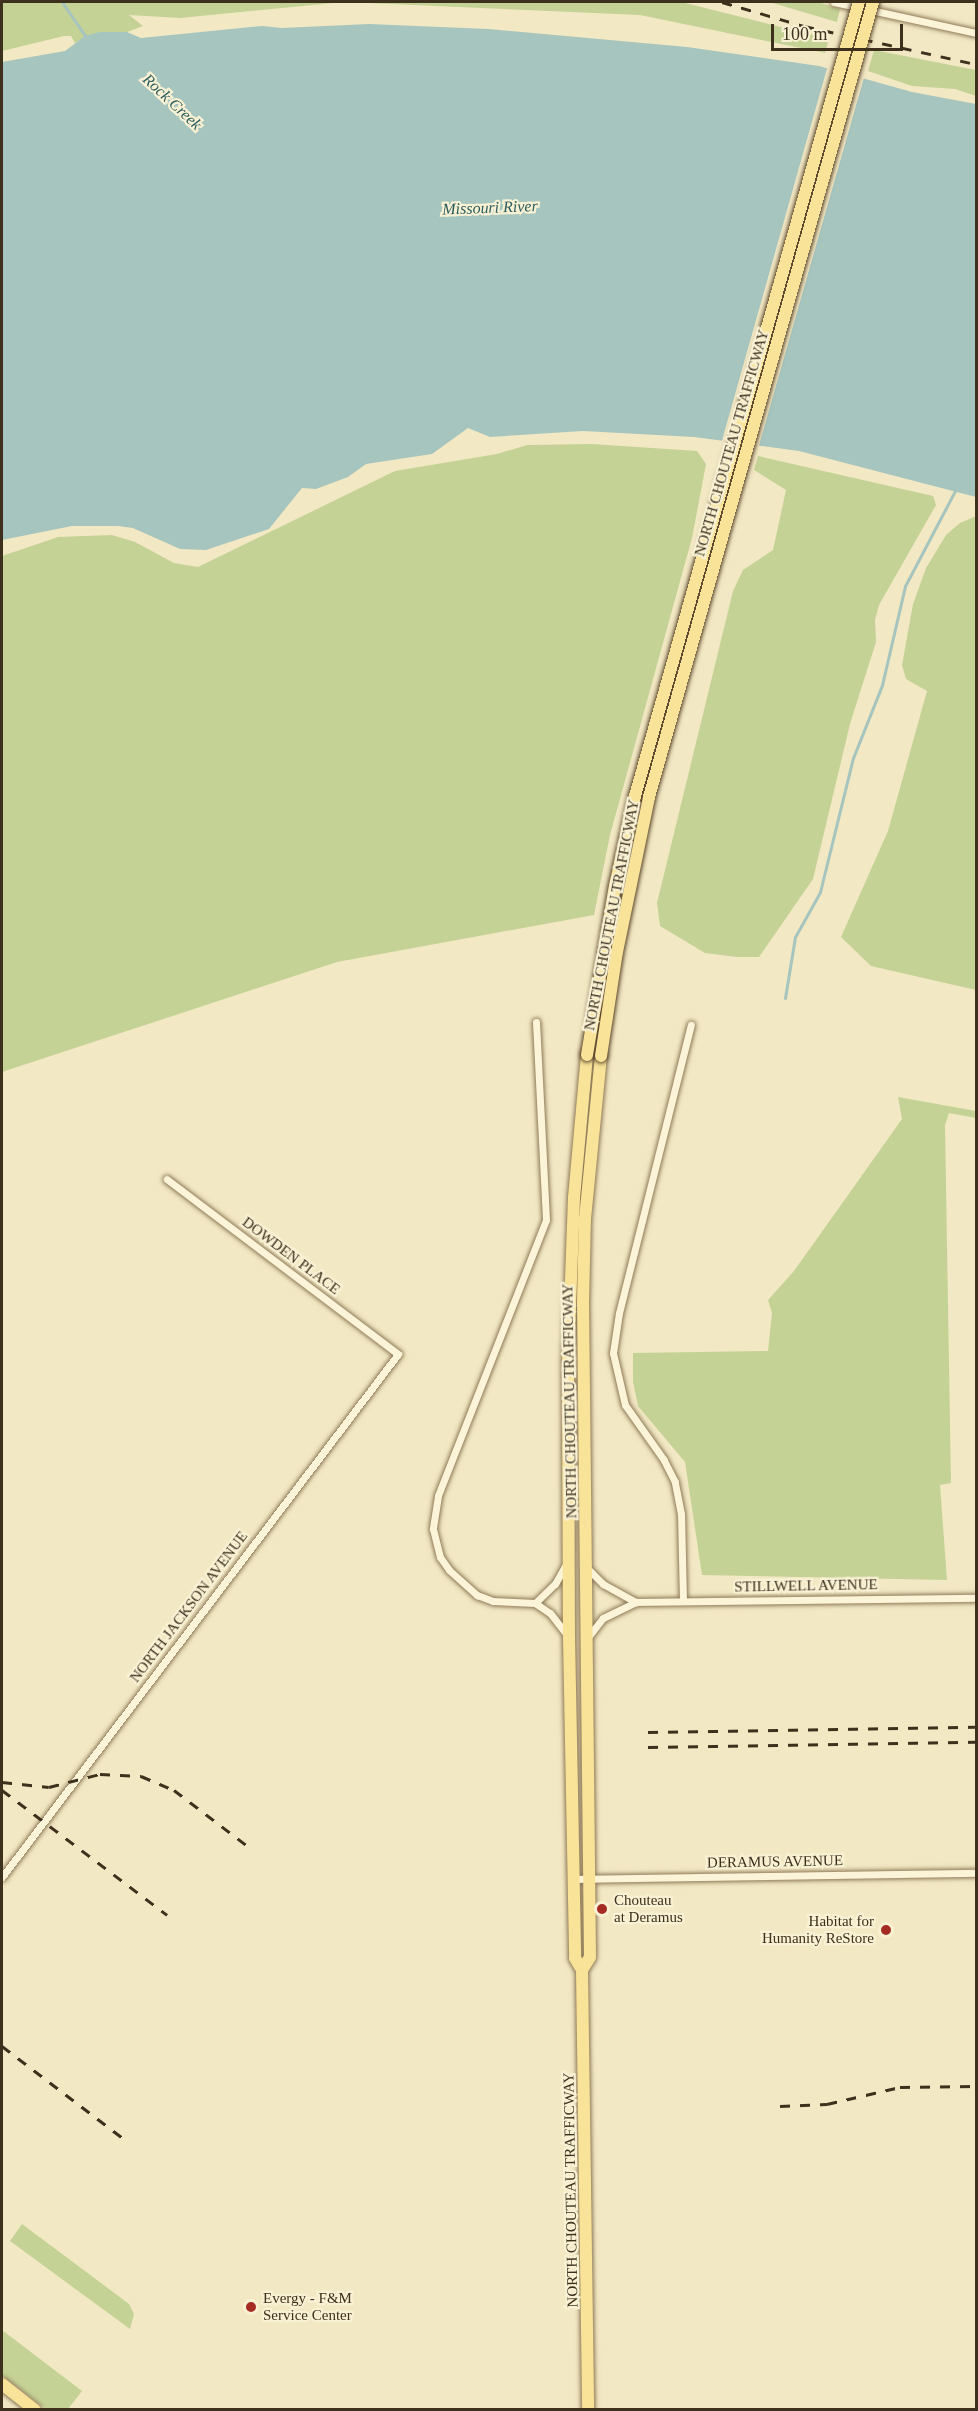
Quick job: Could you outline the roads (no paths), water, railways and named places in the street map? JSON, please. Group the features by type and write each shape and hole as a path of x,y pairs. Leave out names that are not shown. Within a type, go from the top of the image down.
{"main road":[{"name":"NORTH CHOUTEAU TRAFFICWAY","path":"588,2409 582,1970 575,1958 569,1637 570,1271 587,1054 613,897 635,796 859,2"},
{"name":"NORTH CHOUTEAU TRAFFICWAY","path":"582,1970 590,1957 583,1304 585,1220 601,1056 617,952 652,785 873,2"},
{"path":"2,2384 35,2409"}],"street":[{"path":"834,2 976,33"},
{"path":"536,1022 546,1220 438,1496 433,1528 445,1564 477,1594 506,1603 536,1603 550,1613 569,1637"},
{"path":"683,1601 681,1514 675,1482 664,1460 625,1405 613,1353 619,1313 691,1025"},
{"name":"DOWDEN PLACE","path":"167,1179 398,1354"},
{"name":"NORTH JACKSON AVENUE","path":"2,1877 398,1354"},
{"name":"NORTH CHOUTEAU TRAFFICWAY","path":"536,1603 555,1584 570,1556"},
{"name":"STILLWELL AVENUE","path":"587,1567 609,1588 636,1602"},
{"name":"STILLWELL AVENUE","path":"588,1637 603,1618 636,1602 976,1598"},
{"name":"DERAMUS AVENUE","path":"574,1879 976,1873"}],"water":[{"name":"Missouri River","path":"369,24 488,29 687,47 819,66 912,92 976,104 976,497 799,451 694,437 583,431 490,437 468,428 432,454 366,464 348,477 316,489 302,488 269,529 206,550 180,549 133,528 118,526 72,526 2,540 2,62 65,51 85,36 99,32 127,32 141,38 262,26 282,28"}],"waterway":[{"name":"Rock Creek","path":"62,2 86,37"},
{"path":"785,998 795,937 820,892 853,758 882,685 905,586 956,489"}],"railway":[{"path":"722,2 804,26 976,64"},
{"path":"648,1732 976,1727"},
{"path":"648,1747 976,1742"},
{"path":"2,1782 49,1787 100,1774 141,1776 174,1790 250,1848"},
{"path":"2,1790 167,1915"},
{"path":"2,2046 124,2139"},
{"path":"780,2106 827,2104 900,2087 976,2086"}],"place":[{"name":"Chouteau at Deramus","path":"602,1909"},
{"name":"Habitat for Humanity ReStore","path":"886,1930"},
{"name":"Evergy - F&M Service Center","path":"251,2307"}]}
